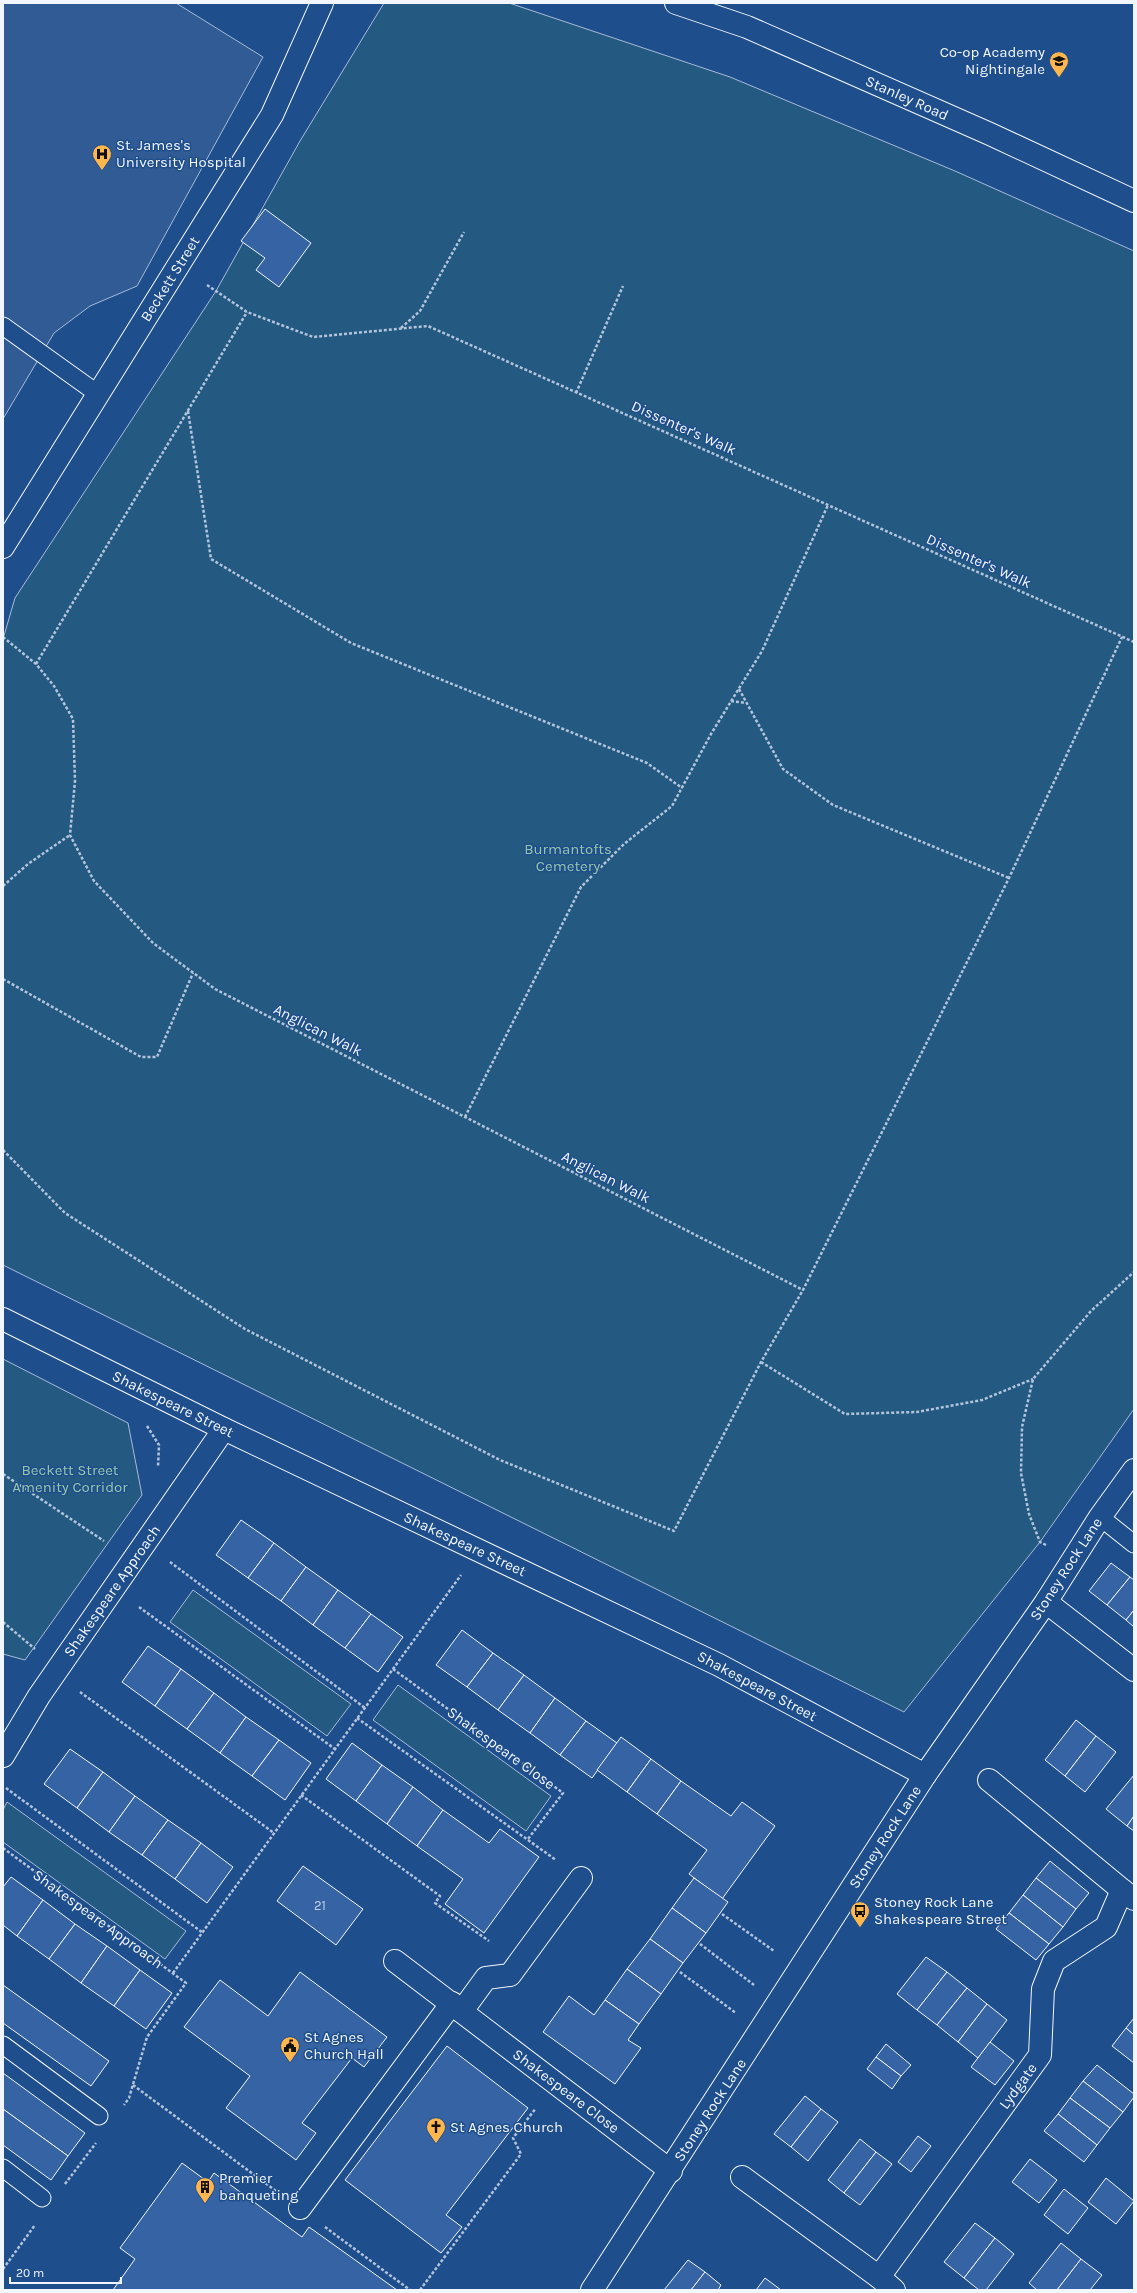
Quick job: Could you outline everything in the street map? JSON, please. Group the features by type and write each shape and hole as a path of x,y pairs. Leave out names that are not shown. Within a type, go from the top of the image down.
{"street":[{"name":"Beckett Street","path":"3,547 272,115 322,3"},
{"name":"Stanley Road","path":"676,3 747,27 990,134 1134,201"},
{"name":"Shakespeare Street","path":"3,1319 224,1429 720,1665 925,1775"},
{"name":"Shakespeare Approach","path":"3,1756 40,1696 224,1429"},
{"name":"Stoney Rock Lane","path":"592,2290 925,1775 1046,1602 1100,1517 1134,1470"},
{"path":"1046,1602 1134,1670"},
{"name":"Lydgate","path":"742,2177 886,2284 1040,2055 1043,1989 1054,1961 1106,1927 1128,1895 989,1780"},
{"path":"300,2208 457,2007 486,1978 510,1975 581,1878"},
{"name":"Shakespeare Close","path":"395,1962 457,2007 671,2170"}],"lane":[{"path":"3,326 98,394"},
{"path":"1100,1517 1134,1544"},
{"path":"3,2045 99,2116"},
{"path":"3,2168 42,2198"}],"path":[{"path":"400,328 420,311 464,232"},
{"name":"Dissenter's Walk","path":"208,285 247,312 313,337 428,326 1134,642"},
{"path":"576,393 623,286"},
{"path":"36,664 247,312"},
{"path":"188,411 211,558 351,643 647,763 682,788"},
{"path":"465,1117 582,887 624,844 672,806 711,734 762,651 828,505"},
{"path":"3,637 36,664 54,686 73,719 75,781 70,835 28,864 3,886"},
{"path":"3,1150 64,1214 245,1330 500,1460 674,1531 761,1362 803,1290 1009,878 1122,637"},
{"path":"739,688 783,769 833,805 1009,878"},
{"path":"731,702 746,703"},
{"name":"Anglican Walk","path":"70,835 94,881 153,943 215,989 803,1290"},
{"path":"3,980 141,1057 157,1057 193,973"},
{"path":"761,1362 845,1414 917,1412 982,1400 1033,1379 1091,1311 1134,1272"},
{"path":"1033,1379 1022,1427 1021,1473 1029,1514 1040,1542 1048,1546"},
{"path":"4,1475 104,1541"},
{"name":"Shakespeare Approach","path":"3,1848 173,1973 478,1550"},
{"name":"Shakespeare Approach","path":"168,1560 365,1708"},
{"name":"Shakespeare Approach","path":"134,1603 335,1749"},
{"path":"3,1622 37,1650"},
{"name":"Shakespeare Close","path":"393,1668 563,1794 528,1839"},
{"path":"74,1688 274,1833"},
{"path":"357,1718 581,1878"},
{"path":"6,1788 202,1933"},
{"path":"301,1795 440,1896 435,1903 489,1941"},
{"path":"722,1914 777,1953"},
{"path":"700,1944 756,1986"},
{"path":"680,1972 736,2014"},
{"path":"420,2290 521,2154 512,2138 556,2083"},
{"path":"133,2085 410,2290"}],"green space":[{"name":"Burmantofts Cemetery","path":"384,3 509,3 730,77 955,171 1134,251 1134,1409 1040,1542 904,1712 3,1265 3,639 15,598 216,291 300,141"},
{"name":"Beckett Street Amenity Corridor","path":"3,1359 128,1423 142,1495 25,1660 3,1654"},
{"path":"193,1590 351,1704 327,1736 170,1622"},
{"path":"398,1685 551,1796 526,1831 373,1720"},
{"path":"7,1802 186,1931 165,1959 3,1842 3,1810"}],"shaded area":[{"name":"St. James's University Hospital","path":"3,3 176,3 263,57 137,286 90,306 54,333 3,419"}],"building":[{"path":"265,209 311,243 279,287 256,270 265,258 241,241"},
{"path":"241,1520 274,1543 248,1578 216,1555"},
{"path":"274,1543 306,1567 281,1601 248,1578"},
{"path":"1111,1563 1130,1577 1107,1605 1089,1591"},
{"path":"306,1567 338,1590 313,1625 281,1601"},
{"path":"1130,1577 1134,1580 1134,1610 1126,1620 1107,1605"},
{"path":"338,1590 371,1614 345,1648 313,1625"},
{"path":"1134,1610 1134,1627 1126,1620"},
{"path":"371,1614 403,1637 378,1672 345,1648"},
{"path":"462,1630 493,1653 467,1687 436,1665"},
{"path":"148,1646 181,1669 155,1706 122,1682"},
{"path":"493,1653 524,1675 498,1710 467,1687"},
{"path":"181,1669 214,1693 187,1729 155,1706"},
{"path":"524,1675 555,1698 530,1733 498,1710"},
{"path":"214,1693 246,1717 220,1753 187,1729"},
{"path":"555,1698 586,1721 560,1755 530,1733"},
{"path":"246,1717 279,1740 252,1776 220,1753"},
{"path":"1076,1720 1096,1736 1065,1776 1045,1760"},
{"path":"586,1721 617,1743 592,1778 560,1755"},
{"path":"1096,1736 1116,1752 1085,1792 1065,1776"},
{"path":"621,1737 651,1759 627,1792 597,1770"},
{"path":"279,1740 311,1763 285,1800 252,1776"},
{"path":"352,1743 382,1765 356,1801 326,1779"},
{"path":"70,1749 103,1772 77,1808 44,1784"},
{"path":"651,1759 681,1781 657,1814 627,1792"},
{"path":"382,1765 413,1787 387,1824 356,1801"},
{"path":"103,1772 135,1796 109,1832 77,1808"},
{"path":"1134,1775 1134,1816 1127,1826 1106,1809"},
{"path":"681,1781 731,1816 742,1802 775,1826 722,1899 689,1874 707,1850 657,1814"},
{"path":"413,1787 443,1810 417,1846 387,1824"},
{"path":"135,1796 168,1820 142,1855 109,1832"},
{"path":"443,1810 489,1843 500,1829 539,1857 484,1933 445,1904 463,1879 417,1846"},
{"path":"1134,1816 1134,1831 1127,1826"},
{"path":"168,1820 201,1843 175,1879 142,1855"},
{"path":"201,1843 233,1867 207,1903 175,1879"},
{"path":"1050,1861 1089,1893 1076,1909 1036,1878"},
{"path":"303,1866 363,1909 336,1945 277,1901"},
{"path":"11,1877 43,1900 17,1936 3,1925 3,1887"},
{"path":"694,1878 728,1902 706,1933 672,1908"},
{"path":"1036,1878 1076,1909 1063,1927 1023,1895"},
{"path":"1023,1895 1063,1927 1049,1944 1009,1913"},
{"path":"43,1900 75,1924 49,1959 17,1936"},
{"path":"672,1908 706,1933 683,1963 650,1939"},
{"path":"1009,1913 1049,1944 1036,1960 996,1929"},
{"path":"75,1924 107,1946 81,1983 49,1959"},
{"path":"650,1939 683,1963 661,1994 627,1969"},
{"path":"107,1946 140,1970 114,2006 81,1983"},
{"path":"926,1957 947,1972 917,2010 897,1994"},
{"path":"627,1969 661,1994 639,2024 605,2000"},
{"path":"140,1970 172,1993 146,2029 114,2006"},
{"name":"St Agnes Church Hall","path":"300,1972 387,2037 364,2067 352,2058 302,2123 316,2133 296,2160 226,2108 250,2076 184,2027 220,1980 268,2016"},
{"path":"947,1972 967,1988 937,2025 917,2010"},
{"path":"3,1985 109,2061 91,2086 3,2023"},
{"path":"967,1988 987,2004 958,2042 937,2025"},
{"path":"569,1996 594,2015 605,2000 639,2024 628,2040 641,2048 615,2084 543,2032"},
{"path":"987,2004 1007,2020 978,2058 958,2042"},
{"path":"1134,2018 1134,2035 1126,2028"},
{"path":"1126,2028 1134,2035 1134,2063 1112,2046"},
{"path":"990,2042 1014,2061 995,2085 971,2067"},
{"path":"886,2044 911,2065 901,2076 876,2057"},
{"name":"St Agnes Church","path":"447,2046 528,2108 446,2215 462,2227 441,2253 345,2180"},
{"path":"876,2057 901,2076 892,2089 867,2069"},
{"path":"1097,2065 1134,2094 1134,2097 1123,2112 1083,2081"},
{"path":"3,2073 85,2133 68,2156 3,2109"},
{"path":"1083,2081 1123,2112 1110,2128 1070,2098"},
{"path":"805,2096 821,2109 791,2147 774,2134"},
{"path":"1070,2098 1110,2128 1097,2145 1058,2114"},
{"path":"3,2109 68,2156 51,2180 3,2145"},
{"path":"821,2109 838,2122 808,2161 791,2147"},
{"path":"1058,2114 1097,2145 1084,2162 1044,2131"},
{"path":"918,2136 931,2146 911,2172 898,2162"},
{"path":"860,2139 876,2152 844,2193 828,2180"},
{"path":"876,2152 892,2164 860,2205 844,2193"},
{"path":"1030,2159 1057,2180 1039,2203 1012,2182"},
{"name":"Premier banqueting","path":"182,2163 208,2182 214,2173 302,2237 309,2227 397,2290 113,2290 135,2259 120,2248"},
{"path":"1106,2178 1134,2201 1116,2224 1088,2202"},
{"path":"1064,2189 1088,2208 1068,2234 1044,2215"},
{"path":"975,2223 995,2238 964,2278 944,2262"},
{"path":"995,2238 1014,2254 986,2290 979,2290 964,2278"},
{"path":"1061,2243 1081,2259 1057,2290 1037,2290 1029,2283"},
{"path":"1081,2259 1102,2275 1090,2290 1057,2290"},
{"path":"688,2260 705,2272 691,2290 664,2290"},
{"path":"705,2272 721,2285 718,2290 691,2290"},
{"path":"765,2278 781,2290 756,2290"}],"place":[{"name":"Co-op Academy Nightingale","path":"1059,78"},
{"name":"St. James's University Hospital","path":"102,171"},
{"name":"Stoney Rock Lane Shakespeare Street","path":"860,1928"},
{"name":"St Agnes Church Hall","path":"290,2063"},
{"name":"St Agnes Church","path":"436,2144"},
{"name":"Premier banqueting","path":"205,2204"}]}
